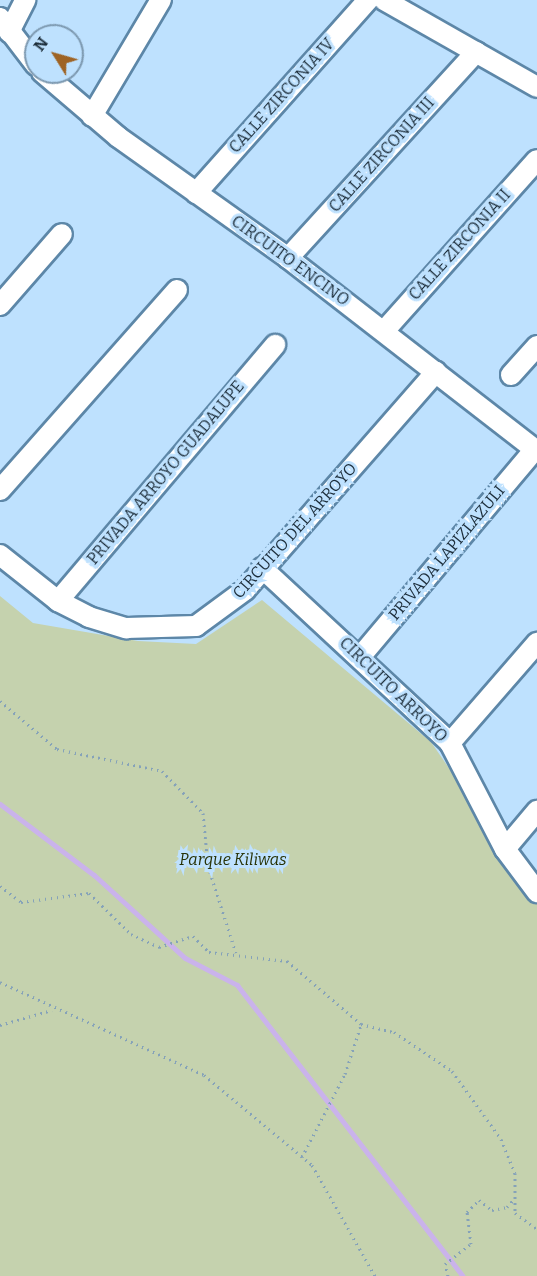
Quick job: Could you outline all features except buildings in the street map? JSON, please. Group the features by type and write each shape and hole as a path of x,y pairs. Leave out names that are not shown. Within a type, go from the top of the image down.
{"street":[{"path":"24,50 4,25 25,0"},
{"path":"92,116 161,0"},
{"name":"CALLE ZIRCONIA IV","path":"196,193 368,0"},
{"path":"384,0 537,87"},
{"name":"CALLE ZIRCONIA III","path":"288,258 476,52"},
{"name":"CIRCUITO ENCINO","path":"56,84 92,116 288,258 536,450"},
{"name":"CALLE ZIRCONIA II","path":"384,331 537,160"},
{"path":"0,305 63,234"},
{"path":"0,490 177,290"},
{"name":"PRIVADA ARROYO GUADALUPE","path":"58,601 275,345"},
{"path":"511,375 537,346"},
{"name":"CIRCUITO DEL ARROYO","path":"0,555 58,601 126,628 196,626 223,608 262,568 436,372"},
{"name":"PRIVADA LAPIZLAZULI","path":"360,657 536,450"},
{"name":"CIRCUITO ARROYO","path":"262,568 360,657 450,744 505,849 537,892"},
{"path":"450,744 537,643"},
{"path":"505,849 537,811"}],"path":[{"path":"0,701 57,749 162,771 203,813 208,866 236,953"},
{"path":"0,886 21,902 89,893 131,934 159,947 194,936 209,952 236,953 287,962 361,1024 394,1032 452,1071 501,1140 515,1173 515,1213 537,1229"},
{"path":"0,982 55,1010 102,1025 204,1076 302,1157 375,1276"},
{"path":"0,1025 25,1013 55,1010"},
{"path":"302,1157 345,1074 361,1024"},
{"path":"448,1276 445,1264 471,1244 467,1212 479,1200 492,1210 507,1207 515,1198"}],"green space":[{"name":"Parque Kiliwas","path":"0,596 33,623 138,641 196,644 262,600 431,742 537,896 537,1276 0,1276"}],"waterway":[{"path":"0,804 94,875 185,958 237,985 463,1276"}]}
